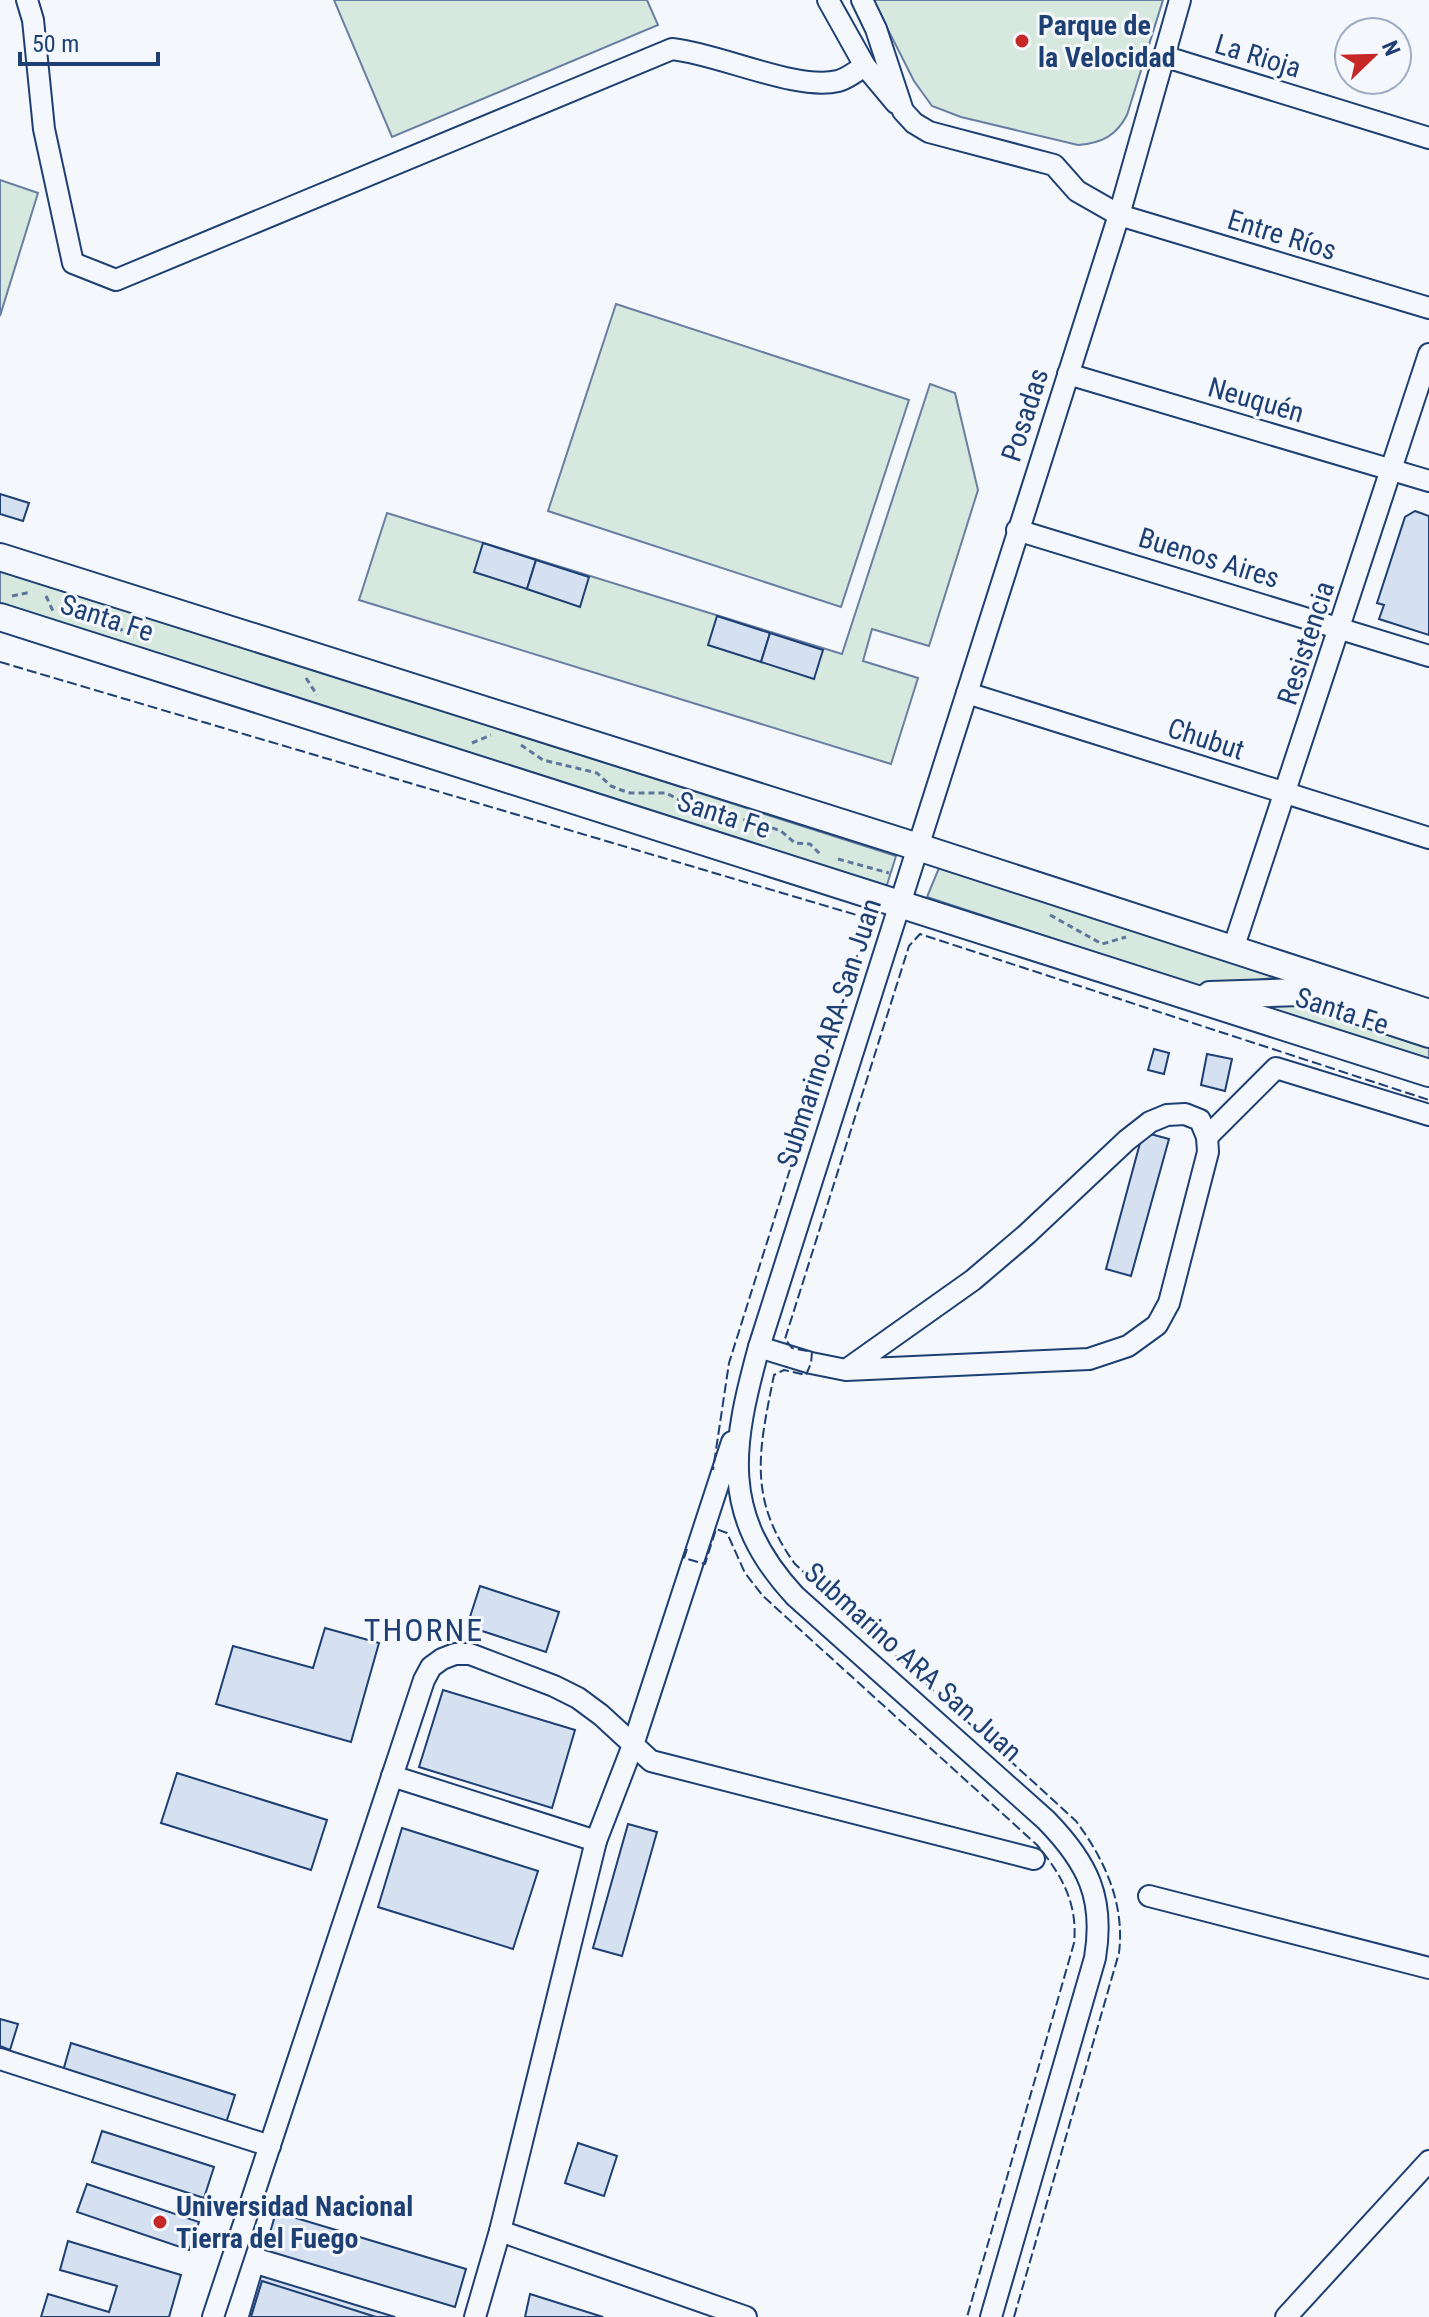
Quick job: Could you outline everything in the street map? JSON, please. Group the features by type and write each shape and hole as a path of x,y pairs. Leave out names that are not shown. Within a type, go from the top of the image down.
{"main road":[{"name":"Santa Fe","path":"0,557 918,847 1429,1013"},
{"name":"Santa Fe","path":"3,607 899,904 1429,1073"},
{"path":"1190,996 1301,992 1429,1034"}],"street":[{"path":"27,0 33,20 44,129 73,263 116,280 672,49 699,52 805,83 842,81 865,66"},
{"name":"Entre Ríos","path":"828,0 865,66 914,123 929,132 1054,165 1077,191 1119,215 1429,308"},
{"path":"862,0 876,29 903,111"},
{"name":"Posadas","path":"918,847 1119,215 1180,0"},
{"name":"La Rioja","path":"1163,56 1429,138"},
{"name":"Resistencia","path":"1233,949 1429,354"},
{"name":"Neuquén","path":"1068,374 1429,481"},
{"name":"Buenos Aires","path":"1017,530 1429,656"},
{"name":"Chubut","path":"967,693 1429,838"},
{"name":"Submarino ARA San Juan","path":"918,847 759,1347 741,1411 738,1487 745,1518 772,1572 1046,1820 1067,1841 1092,1884 1098,1909 1099,1934 1095,1958 991,2317"},
{"path":"1207,1137 1276,1068 1429,1115"},
{"path":"759,1347 846,1370 1089,1359 1128,1346 1157,1325 1169,1303 1208,1152 1207,1137 1200,1120 1185,1114 1167,1115 1150,1122 973,1280 846,1370"},
{"path":"475,2317 500,2231 596,1841 633,1745 741,1411"},
{"path":"213,2317 392,1776 431,1667 442,1659 455,1654 470,1654 554,1686 589,1707 651,1761 1034,1859"},
{"path":"392,1776 596,1841"},
{"path":"1149,1896 1429,1968"},
{"path":"0,2059 270,2146"},
{"path":"1286,2317 1429,2161"},
{"path":"500,2231 746,2317"}],"path":[{"path":"3,607 37,592 48,599 54,614 59,616 85,605 94,611 99,623 107,629 127,629 147,619"},
{"path":"305,677 318,696"},
{"path":"465,745 499,732"},
{"path":"517,741 543,760 597,773 611,786 621,790 666,793 699,810 781,831 795,843 810,844 828,859 844,860 909,877"},
{"path":"1045,910 1061,923 1102,944 1131,935"}],"shaded area":[{"path":"334,0 647,0 658,25 392,137"},
{"name":"Parque de la Velocidad","path":"873,0 1163,0 1127,115 1107,137 1078,145 961,117 932,106 914,81"},
{"path":"0,180 38,193 0,316"},
{"path":"616,304 909,400 841,607 548,511"},
{"path":"930,384 955,393 978,490 929,646 872,629 863,661 918,678 891,764 359,600 387,513 842,654"},
{"path":"0,569 896,856 886,888 0,604"},
{"path":"939,868 1279,977 1200,987 927,897"},
{"path":"1295,999 1429,1042 1429,1060 1244,1000"}],"building":[{"path":"0,494 29,503 23,521 0,514"},
{"path":"1415,511 1429,516 1429,635 1379,619 1384,605 1377,603 1405,517"},
{"path":"483,543 536,560 527,589 474,572"},
{"path":"536,560 589,577 580,607 527,589"},
{"path":"717,616 770,633 761,662 708,645"},
{"path":"770,633 823,650 814,679 761,662"},
{"path":"1154,1049 1169,1053 1164,1074 1148,1070"},
{"path":"1207,1054 1232,1059 1225,1091 1201,1085"},
{"path":"1143,1132 1169,1139 1131,1276 1106,1269"},
{"path":"480,1586 559,1612 546,1652 467,1626"},
{"path":"325,1628 379,1643 351,1742 216,1704 233,1646 313,1668"},
{"path":"443,1690 575,1730 552,1808 419,1767"},
{"path":"177,1773 327,1820 311,1870 161,1823"},
{"path":"628,1824 657,1832 622,1956 593,1948"},
{"path":"402,1828 538,1871 513,1949 378,1907"},
{"path":"0,2019 18,2024 10,2050 0,2046"},
{"path":"71,2043 235,2095 226,2123 63,2071"},
{"path":"102,2131 214,2167 204,2198 92,2162"},
{"path":"578,2143 617,2156 604,2196 565,2183"},
{"name":"Universidad Nacional Tierra del Fuego","path":"87,2184 199,2222 189,2250 77,2212"},
{"path":"276,2212 466,2269 455,2307 265,2250"},
{"path":"68,2241 181,2275 169,2317 41,2317 48,2294 109,2312 117,2286 60,2270"},
{"path":"261,2276 395,2317 249,2317"},
{"path":"262,2281 376,2317 251,2317"},
{"path":"530,2294 603,2317 525,2317"}],"fence":[{"path":"0,662 860,916 865,931 729,1363 713,1470"},
{"path":"1014,2317 1119,1953 1119,1917 1111,1883 1096,1851 1076,1821 795,1564 769,1517 761,1473 764,1427 774,1375 784,1370 806,1375 811,1363 812,1352 792,1348 785,1339 909,946 920,934 1429,1100"},
{"path":"687,1549 684,1558 705,1564 716,1529 727,1533 745,1573 763,1596 1037,1845 1054,1867 1071,1903 1074,1943 967,2317"}],"place":[{"name":"Parque de la Velocidad","path":"1022,41"},
{"name":"Universidad Nacional Tierra del Fuego","path":"160,2222"}],"district":[{"name":"THORNE","path":"424,1630"}]}
